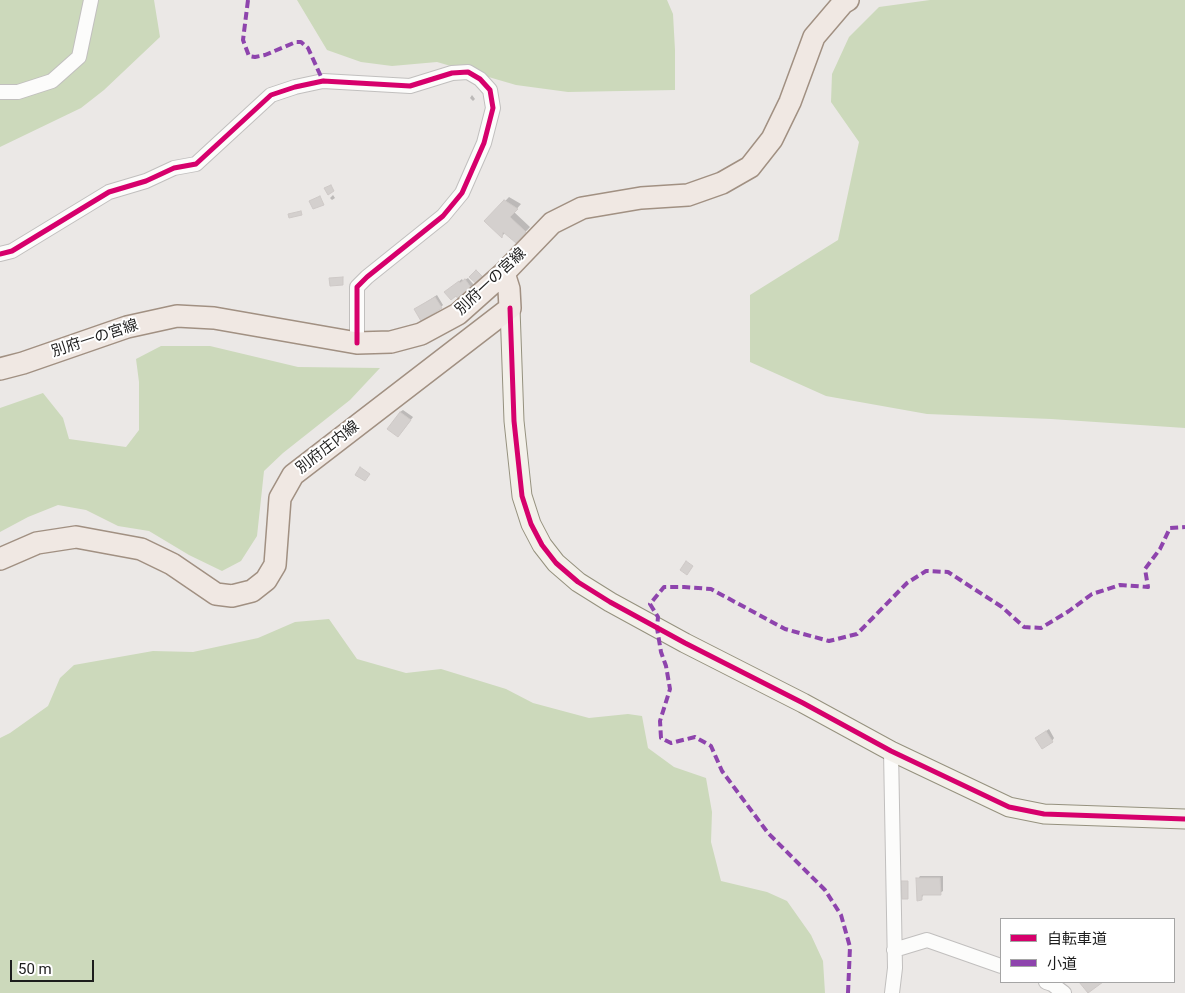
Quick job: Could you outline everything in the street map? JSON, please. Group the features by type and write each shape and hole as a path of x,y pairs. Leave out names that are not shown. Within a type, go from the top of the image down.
{"main road":[{"name":"別府一の宮線","path":"0,368 23,363 128,327 176,316 214,318 356,343 391,342 421,334 458,314 504,273 552,223 582,208 641,198 688,194 722,183 750,166 772,139 790,102 814,37 848,0"},
{"path":"504,273 509,289 510,308"},
{"name":"別府庄内線","path":"0,559 37,543 76,537 141,549 172,564 216,594 232,596 252,591 266,580 275,565 280,498 293,475 510,308"}],"street":[{"path":"0,92 18,92 52,81 79,57 91,0"},
{"path":"0,254 12,251 109,192 146,181 174,168 196,164 272,95 295,87 323,81 410,86 452,73 468,72 480,79 490,90 493,108 484,143 462,193 443,216 357,287 356,343"},
{"path":"510,308 514,420 522,496 530,524 542,545 556,563 578,582 610,602 685,643 803,703 891,751 1009,807 1044,814 1185,819"},
{"path":"891,751 895,968 892,993"},
{"path":"894,950 927,940 1000,966"},
{"path":"1048,983 1064,993"}],"green space":[{"path":"0,0 154,0 160,37 104,90 81,108 0,147"},
{"path":"297,0 667,0 673,14 675,90 568,92 516,85 437,62 392,66 361,62 327,50"},
{"path":"930,0 1185,0 1185,428 1051,419 927,414 826,396 750,362 750,295 838,240 859,142 831,102 832,74 849,37 879,7"},
{"path":"161,346 210,346 298,367 380,368 350,400 283,453 264,471 257,536 241,561 222,571 189,555 149,531 118,526 86,510 58,505 28,517 0,532 0,408 43,393 63,418 69,439 126,447 139,430 139,382 136,359"},
{"path":"329,619 357,659 406,673 441,669 506,689 533,703 589,718 628,714 642,716 648,748 674,767 706,778 712,812 711,842 721,881 767,892 787,901 811,935 823,961 825,993 0,993 0,738 48,706 60,678 74,665 153,651 193,652 258,638 295,622"}],"building":[{"path":"331,185 334,191 328,195 324,188"},
{"path":"320,196 324,205 313,209 309,201"},
{"path":"504,200 518,209 510,217 526,232 516,243 503,232 502,238 484,221"},
{"path":"301,211 302,215 289,218 288,214"},
{"path":"476,270 486,280 480,287 469,277"},
{"path":"343,277 343,285 330,286 329,278"},
{"path":"465,279 472,289 459,300 456,296 451,300 444,292"},
{"path":"435,297 442,308 421,321 414,309"},
{"path":"400,412 411,420 398,437 387,429"},
{"path":"360,467 370,474 365,481 355,475"},
{"path":"686,561 693,566 687,575 680,570"},
{"path":"1046,731 1053,742 1042,749 1035,738"},
{"path":"916,878 940,878 941,895 922,895 922,900 917,901"},
{"path":"901,881 908,881 908,899 902,899"},
{"path":"1080,983 1102,983 1088,993"}],"marked path":[{"path":"248,0 243,40 249,56 265,55 296,42 301,42 308,48 323,81"},
{"path":"848,993 850,947 841,915 825,890 768,833 722,771 711,746 695,737 671,743 661,738 660,721 670,689 666,666 661,652 657,628 658,617 650,604 664,587 711,589 785,629 829,641 857,634 907,583 926,571 948,572 1002,607 1024,627 1041,628 1092,594 1120,585 1148,587 1145,569 1160,549 1170,528 1185,527"}],"cycle path":[{"path":"0,254 12,251 109,192 146,181 174,168 196,164 271,95 323,81 410,86 452,73 468,72 480,79 490,90 493,108 484,143 462,193 443,216 357,287 357,343"},
{"path":"510,308 514,421 522,496 531,524 542,545 556,563 578,582 610,602 685,643 803,703 891,751 1009,807 1044,814 1185,819"}]}
